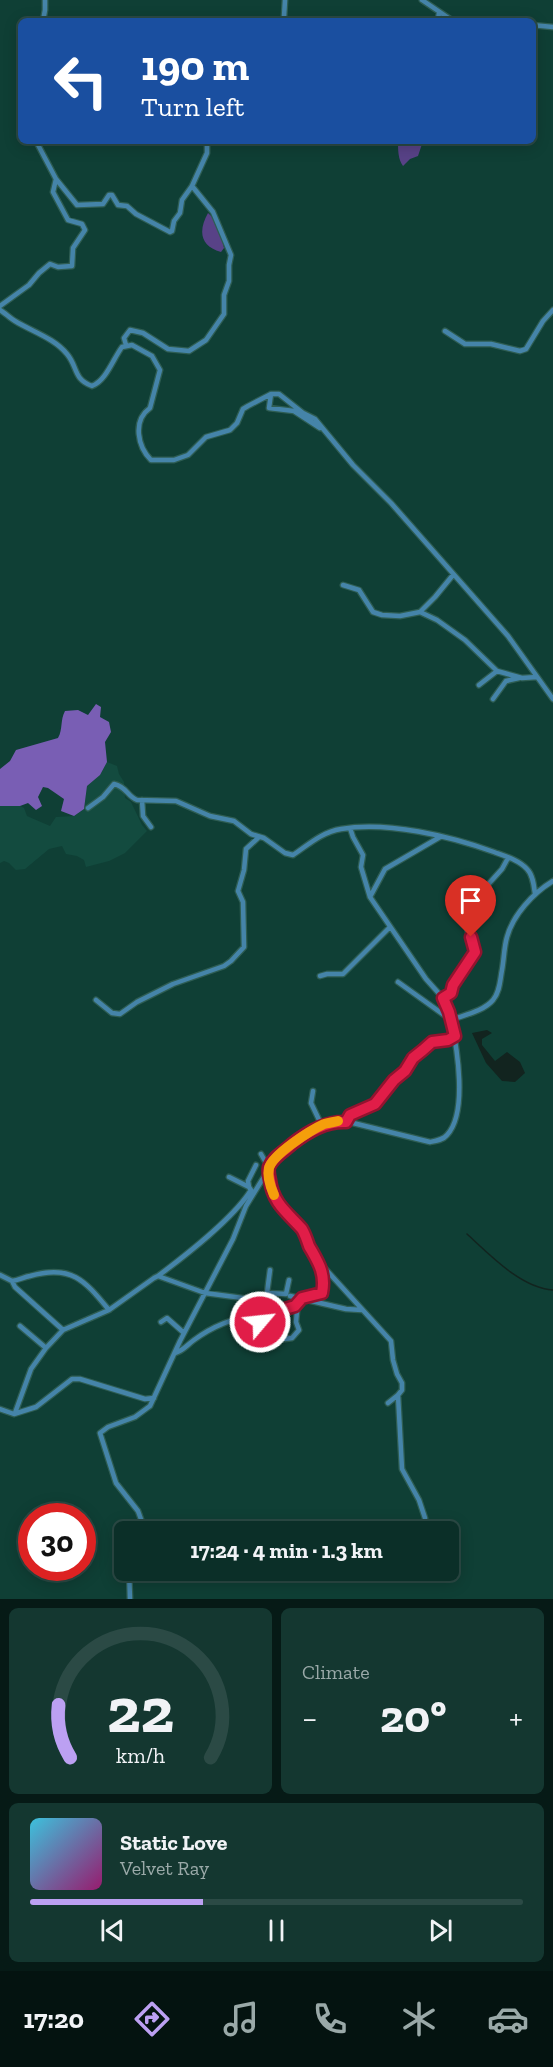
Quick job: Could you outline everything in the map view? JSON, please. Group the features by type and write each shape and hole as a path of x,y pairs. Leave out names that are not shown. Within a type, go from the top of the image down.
{"street":[{"path":"44,18 45,0"},
{"path":"283,18 285,0"},
{"path":"422,0 448,18"},
{"path":"438,18 439,12"},
{"path":"536,25 553,27"},
{"path":"38,144 56,179 77,205 103,204 109,195 112,195 118,206 127,206 136,214 170,232 180,213 182,200 192,186 207,153 207,144"},
{"path":"56,179 53,192 68,220 82,224 85,230 73,248 72,266 58,267 50,264 29,285 0,308 13,320 47,340 54,341 68,355 79,378 92,386 98,384 122,347 132,345 152,356 160,370 150,408 146,411 138,429 143,451 151,460 174,460 189,455 206,437 230,430 237,423 243,409 271,394 279,394 303,413 315,419 353,465 391,503 508,636 553,699"},
{"path":"126,345 124,338 130,330 143,333 168,349 189,351 206,340 224,314 224,295 229,281 231,255 213,212 192,186"},
{"path":"445,331 465,344 491,344 520,351 526,349 543,321 553,310"},
{"path":"271,394 269,408 294,411 326,433"},
{"path":"343,585 359,590 373,612 400,616 420,612 453,575"},
{"path":"420,612 437,620 465,640 497,671 522,678"},
{"path":"479,684 497,671"},
{"path":"493,699 506,681 537,677"},
{"path":"88,808 103,797 114,784 123,786 133,798 176,801 210,816 234,821 251,834 275,845 285,854 293,855 321,836 338,829 413,830 472,844 508,858 528,869 533,880 535,894"},
{"path":"142,800 143,816 152,827"},
{"path":"14,1414 31,1369 63,1329 109,1310 187,1253 243,1203 275,1159 296,1141 322,1126 338,1121 430,1142 441,1140 448,1135 456,1118 459,1104 455,1036 451,1020 443,998 426,979 370,897 361,867 363,855 352,837 350,828"},
{"path":"96,1000 112,1013 120,1014 137,1002 173,984 224,966 238,954 244,947 243,902 238,891 244,870 246,849 259,837"},
{"path":"370,897 385,869 440,837"},
{"path":"443,998 451,993 453,985 475,952 468,932 465,910 502,869 508,858"},
{"path":"451,1020 479,1010 493,1001 499,990 506,938 511,927 535,894 553,881"},
{"path":"320,976 343,974 390,927"},
{"path":"398,982 451,1020"},
{"path":"346,1122 350,1115 375,1104 419,1052 432,1042 448,1040 455,1036"},
{"path":"313,1091 311,1103 322,1126"},
{"path":"261,1154 269,1169 271,1187 277,1202 288,1217 303,1231 320,1263 391,1341 393,1360 402,1383 402,1390 388,1403"},
{"path":"142,1521 138,1511 116,1483 100,1433 108,1427 144,1412 154,1398 205,1293 251,1190 248,1181 256,1165"},
{"path":"229,1177 251,1190"},
{"path":"246,1299 245,1313 267,1320 282,1310 295,1306 302,1298 322,1293 324,1285 320,1263"},
{"path":"174,1353 180,1352 195,1339 219,1324 257,1317 264,1309 270,1270"},
{"path":"12,1281 50,1272 70,1274 84,1282 109,1310"},
{"path":"0,1275 12,1281 15,1287 63,1329"},
{"path":"158,1276 205,1293 266,1301"},
{"path":"267,1293 286,1294 289,1280"},
{"path":"290,1296 346,1309 362,1310"},
{"path":"285,1339 292,1338 299,1330 295,1306"},
{"path":"253,1335 258,1327 257,1317"},
{"path":"161,1322 167,1318 184,1333"},
{"path":"20,1326 46,1348"},
{"path":"258,1327 266,1331 278,1329"},
{"path":"0,1408 14,1414 36,1407 72,1379 80,1379 145,1399 154,1398"},
{"path":"398,1395 402,1468 419,1500 424,1518"},
{"path":"129,1581 130,1599"}],"shaded area":[{"path":"398,144 422,144 418,156 410,159 403,166"},
{"path":"208,213 220,234 224,248 221,252 209,246 203,237 203,226"},
{"path":"96,704 101,707 100,717 109,722 111,732 105,742 107,762 100,775 87,786 84,809 74,816 61,811 64,799 43,787 38,797 42,806 36,810 28,803 20,806 0,806 0,769 10,761 16,750 58,738 65,711 78,710 88,715"},
{"path":"107,762 117,766 124,782 125,798 131,802 147,831 125,853 109,861 86,867 84,860 66,854 62,846 49,849 25,869 16,870 9,863 4,861 0,863 0,806 20,806 24,808 27,816 50,826 56,817 74,816 84,809 87,786 100,775"}],"water":[{"path":"487,1030 492,1033 482,1039 482,1045 495,1061 507,1052 520,1062 525,1073 515,1082 502,1081 486,1063 472,1033"}],"waterway":[{"path":"467,1234 518,1277 541,1288 553,1290"}],"slow traffic":[{"path":"274,1195 269,1168 275,1159 296,1141 324,1124 338,1121"}],"route":[{"path":"260,1322 259,1318 267,1320 282,1310 295,1306 302,1298 322,1293 324,1285 320,1263 303,1231 288,1217 277,1202 271,1187 269,1168 275,1159 296,1141 324,1124 346,1122 350,1115 375,1104 394,1080 405,1071 413,1058 432,1042 448,1040 455,1036 443,998 451,993 453,985 475,952 471,937"}]}
